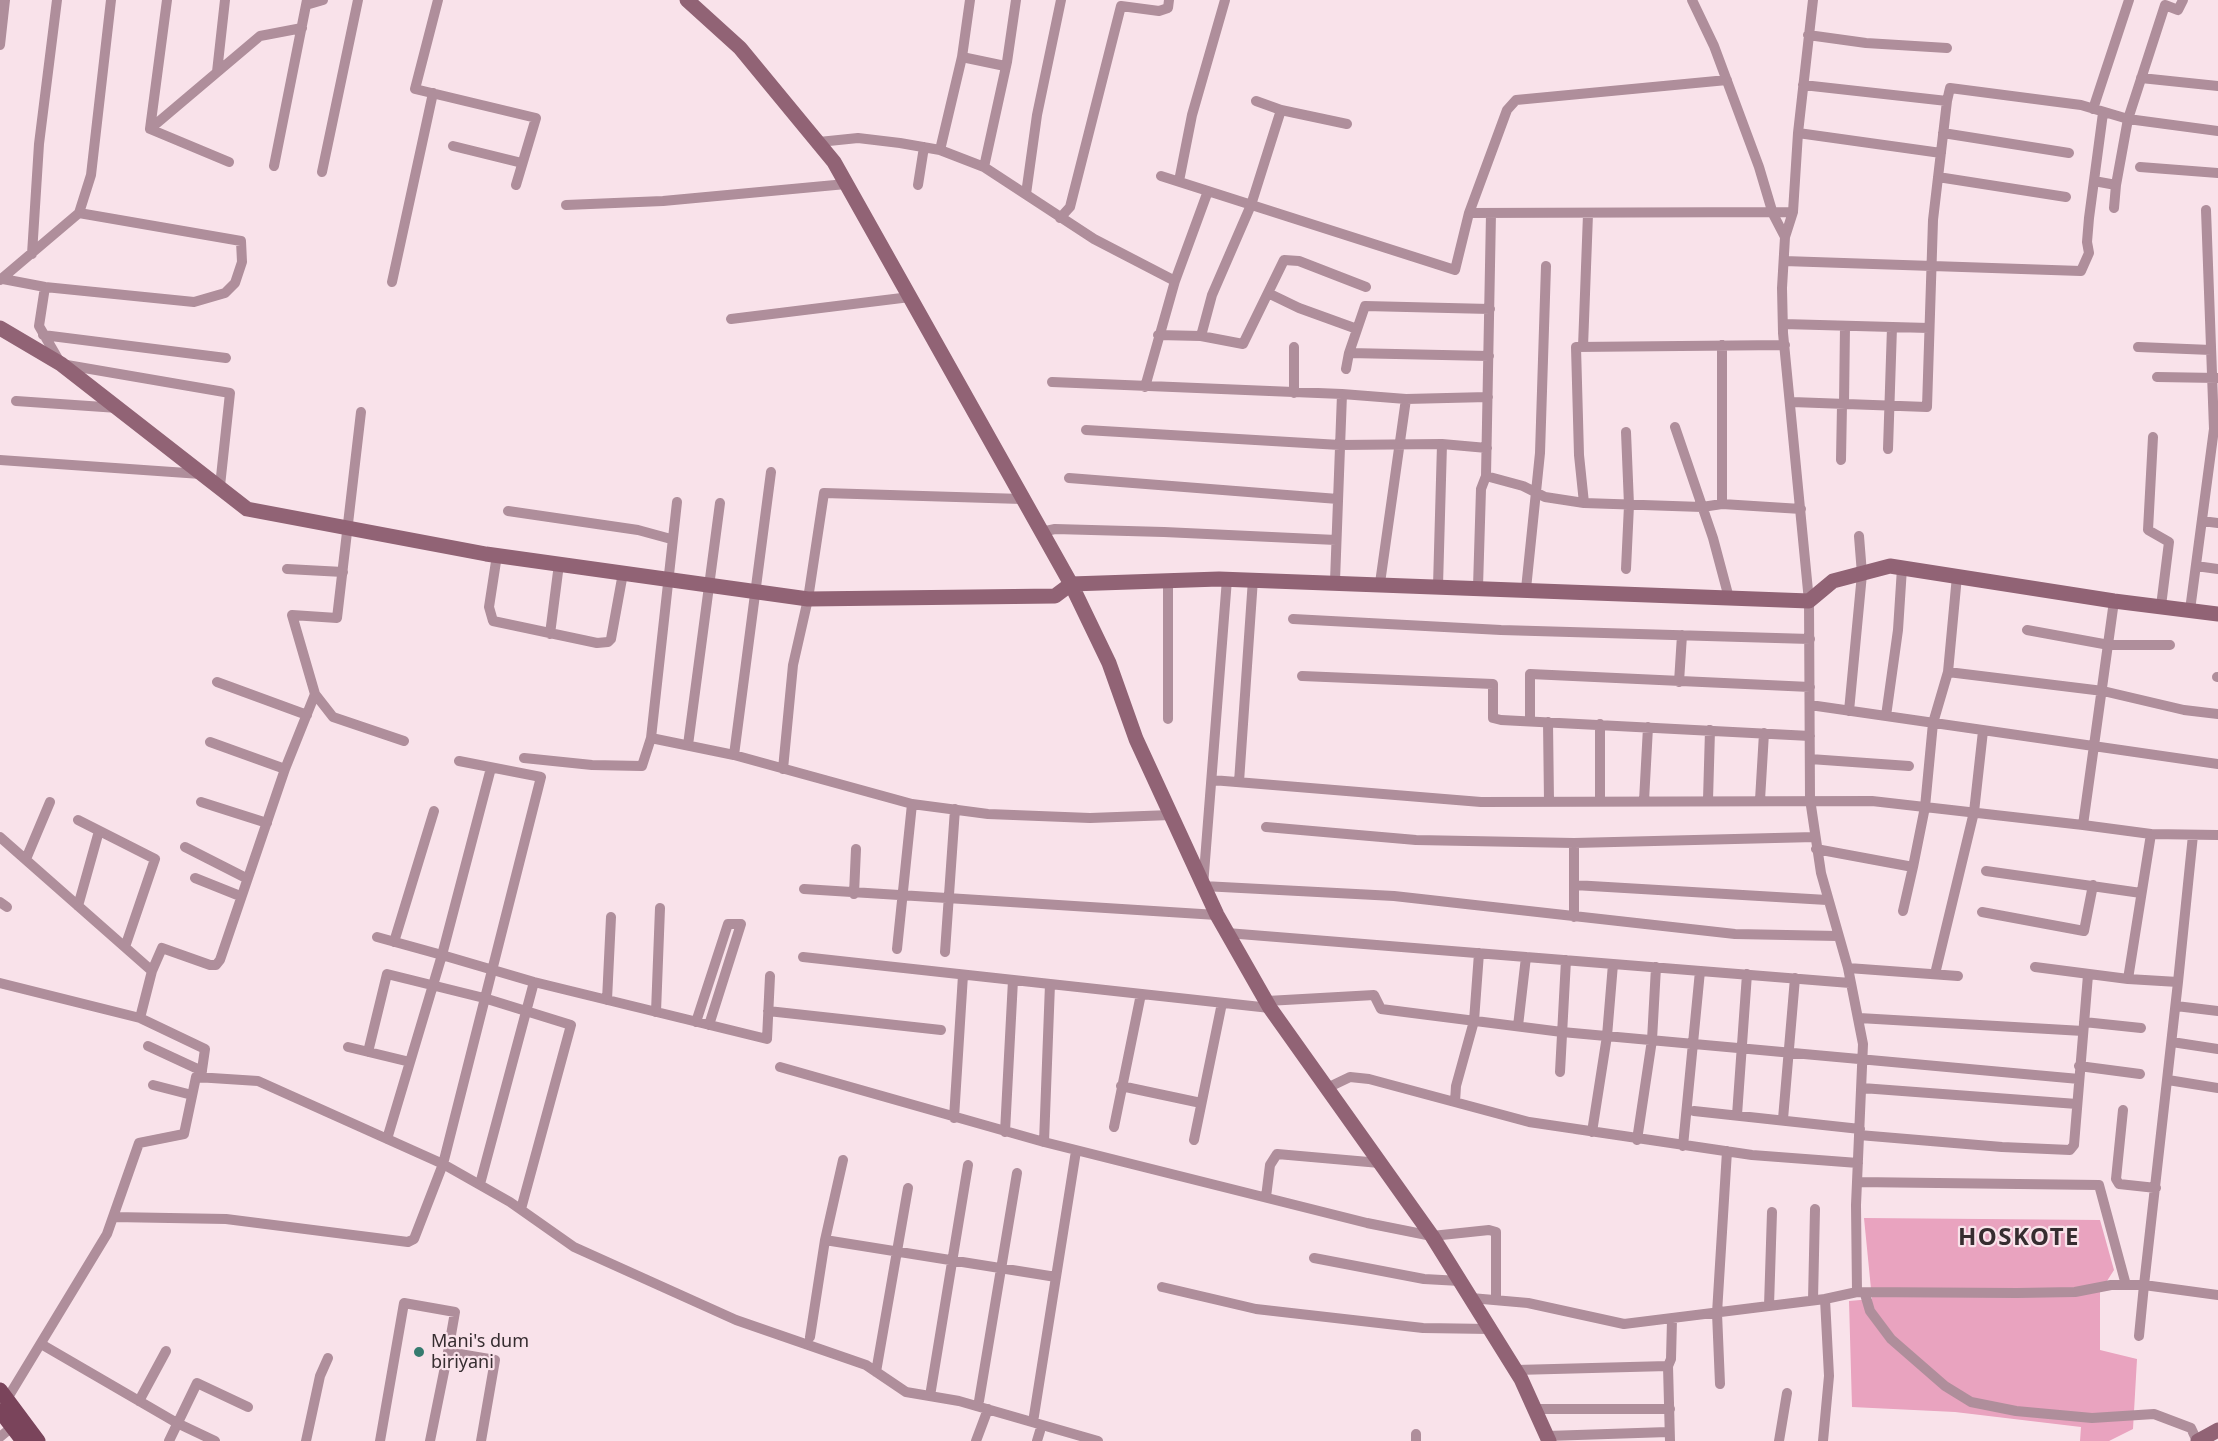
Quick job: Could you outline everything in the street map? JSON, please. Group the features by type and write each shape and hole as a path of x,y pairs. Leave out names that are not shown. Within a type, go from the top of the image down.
{"main road":[{"path":"2,1402 12,1427 23,1441"},
{"path":"2,1402 38,1441"}],"street":[{"path":"0,45 6,0"},
{"path":"32,254 39,144 57,0"},
{"path":"1,280 79,213 92,175 111,0"},
{"path":"150,129 167,0"},
{"path":"217,72 225,0"},
{"path":"274,166 306,2 323,0"},
{"path":"322,172 358,0"},
{"path":"687,0 741,48 819,142 846,184 1071,584 1109,663 1136,739 1227,933 1268,1004 1432,1236 1516,1370 1548,1438 1669,1437 1668,1366 1671,1359 1672,1319"},
{"path":"940,150 962,57 970,0"},
{"path":"984,167 1016,0"},
{"path":"1026,194 1037,115 1060,0"},
{"path":"1060,218 1070,207 1121,6 1159,11 1168,8 1169,0"},
{"path":"1179,181 1192,116 1225,0"},
{"path":"1692,0 1727,80 1760,168 1773,214 1785,237"},
{"path":"1813,0 1798,133 1793,212 1785,237 1783,324 1809,601 1810,799 1816,849 1827,900 1848,968 1859,1018 1864,1061 1857,1182 1861,1293 1870,1311 1891,1339 1945,1386 1971,1402 2016,1411 2092,1418 2154,1414 2190,1428 2197,1441 2218,1430"},
{"path":"1784,261 1931,268 2082,271 2089,253 2087,242 2094,182 2098,111 2129,0"},
{"path":"2114,208 2128,119 2165,5 2178,10 2183,0"},
{"path":"435,2 415,89 536,118 516,185"},
{"path":"150,129 260,36 302,28"},
{"path":"1808,35 1866,43 1947,48"},
{"path":"962,57 1005,66"},
{"path":"2141,78 2206,86 2217,82"},
{"path":"1161,176 1455,270 1469,213 1507,110 1516,100 1727,80"},
{"path":"1803,85 1947,101"},
{"path":"1792,402 1927,407 1931,268 1938,177 1950,88 2081,105 2128,119 2218,130"},
{"path":"392,282 433,93"},
{"path":"1256,101 1281,110 1347,124"},
{"path":"1202,336 1212,295 1251,205 1281,110"},
{"path":"150,129 229,162"},
{"path":"1798,133 1941,153"},
{"path":"1944,133 2069,153"},
{"path":"819,142 858,138 924,147 940,150 984,167 1094,239 1175,281"},
{"path":"453,146 522,163"},
{"path":"918,184 924,147"},
{"path":"2140,167 2218,173"},
{"path":"1938,177 2066,197"},
{"path":"2094,182 2116,185"},
{"path":"566,205 663,201 846,184"},
{"path":"1145,387 1175,281 1208,191"},
{"path":"2190,610 2202,521 2213,477 2216,420 2206,210"},
{"path":"1469,213 1773,214 1793,212"},
{"path":"1,280 45,287 194,302 225,293 235,284 244,250 241,241 79,213"},
{"path":"1478,587 1481,489 1486,476 1487,448 1491,213"},
{"path":"1583,347 1588,214"},
{"path":"1158,335 1202,336 1243,344 1263,301 1270,294 1284,260 1299,261 1366,287"},
{"path":"1526,589 1534,492 1540,453 1546,266"},
{"path":"45,287 39,326 61,364 230,393 220,486"},
{"path":"1270,294 1299,308 1357,329"},
{"path":"730,319 910,297"},
{"path":"1346,369 1365,306 1490,309"},
{"path":"1783,324 1929,328"},
{"path":"1841,460 1845,326"},
{"path":"1888,449 1892,327"},
{"path":"0,328 61,364 247,509 497,555 808,599 1055,596 1071,584 1253,579 1809,601 1833,581 1890,566 2114,601 2218,614"},
{"path":"43,335 226,358"},
{"path":"1722,345 1722,504"},
{"path":"1584,503 1579,455 1576,347 1785,345"},
{"path":"1294,347 1294,393"},
{"path":"2138,347 2211,350"},
{"path":"1349,353 1489,356"},
{"path":"2157,377 2215,378"},
{"path":"1052,381 1406,399 1488,397"},
{"path":"1335,581 1342,394"},
{"path":"1380,583 1406,399"},
{"path":"16,401 119,408"},
{"path":"361,412 337,618 292,615 315,694 333,717 404,741"},
{"path":"1675,427 1713,538 1728,598"},
{"path":"1086,430 1340,445 1442,444 1487,448"},
{"path":"1626,432 1629,505 1626,569"},
{"path":"2153,437 2148,530 2169,542 2161,606"},
{"path":"1438,586 1442,444"},
{"path":"0,460 202,474"},
{"path":"734,755 771,472"},
{"path":"1486,476 1523,486 1545,497 1584,503 1702,507 1722,504 1801,509"},
{"path":"1070,478 1338,499"},
{"path":"783,769 793,665 808,599 824,493 1022,499"},
{"path":"524,758 592,765 642,766 651,738 669,580 671,539 677,502"},
{"path":"688,745 720,503"},
{"path":"508,510 638,530 671,539"},
{"path":"2202,521 2218,523"},
{"path":"1041,532 1055,530 1164,532 1336,540"},
{"path":"1849,711 1862,574 1859,536"},
{"path":"497,555 489,607 493,621 550,634 608,642 615,627 623,573"},
{"path":"550,634 559,564"},
{"path":"2196,566 2218,569"},
{"path":"1886,716 1898,630 1902,568"},
{"path":"287,569 343,572"},
{"path":"1903,911 1925,807 1933,723 1948,672 1957,576"},
{"path":"1203,886 1220,638 1227,579"},
{"path":"1239,782 1253,579"},
{"path":"1167,719 1168,580"},
{"path":"2083,825 2114,601"},
{"path":"1293,619 1501,630 1810,639"},
{"path":"2027,630 2109,645 2170,645"},
{"path":"1679,681 1682,635"},
{"path":"1948,672 2103,691 2184,710 2218,714"},
{"path":"1530,721 1530,674 1810,687"},
{"path":"1302,676 1493,684 1493,718 1810,736"},
{"path":"217,682 307,715"},
{"path":"140,1018 152,971 162,948 216,964 285,769 315,694"},
{"path":"1810,705 2218,764"},
{"path":"1548,722 1549,801"},
{"path":"1600,724 1600,801"},
{"path":"1644,801 1648,727"},
{"path":"1708,800 1710,730"},
{"path":"1935,974 1974,812 1983,731"},
{"path":"1760,800 1764,734"},
{"path":"651,738 734,755 912,804 988,814 1090,818 1171,815"},
{"path":"210,742 285,769"},
{"path":"1810,759 1909,766"},
{"path":"113,1217 226,1219 408,1242 414,1239 443,1164 541,777 459,761"},
{"path":"387,1139 442,956 491,768"},
{"path":"1212,780 1481,802 1810,799 1872,801 2151,834 2218,835"},
{"path":"201,801 267,823"},
{"path":"26,859 50,802"},
{"path":"897,949 912,804"},
{"path":"945,952 955,809"},
{"path":"394,942 434,811"},
{"path":"78,820 155,859 124,947"},
{"path":"1266,827 1416,840 1574,843 1815,837"},
{"path":"78,906 99,831"},
{"path":"2128,979 2151,834"},
{"path":"2139,1336 2193,835"},
{"path":"0,837 152,971"},
{"path":"1574,843 1574,917"},
{"path":"185,847 246,878"},
{"path":"854,894 856,849"},
{"path":"1816,849 1913,867"},
{"path":"1986,871 2141,893"},
{"path":"195,878 240,896"},
{"path":"1574,885 1827,900"},
{"path":"1982,912 2084,931 2093,885"},
{"path":"1203,886 1394,896 1736,934 1838,936"},
{"path":"804,889 854,894 1217,915"},
{"path":"656,1012 660,908"},
{"path":"607,1000 611,917"},
{"path":"696,1022 728,924 741,924 709,1025"},
{"path":"1227,933 1850,982"},
{"path":"377,937 534,982 767,1039 770,976"},
{"path":"1455,1102 1456,1086 1474,1020 1479,953"},
{"path":"803,957 1222,1003 1268,1004 1374,995 1381,1009 1562,1032 2079,1079"},
{"path":"1518,1026 1526,957"},
{"path":"1560,1072 1566,960"},
{"path":"1592,1132 1606,1036 1613,964"},
{"path":"1637,1140 1652,1040 1656,967"},
{"path":"1848,968 1958,976"},
{"path":"2035,968 2128,979 2178,982"},
{"path":"1683,1146 1700,971"},
{"path":"368,1052 387,974 484,998 571,1025 521,1209"},
{"path":"1737,1115 1747,974"},
{"path":"954,1118 963,975"},
{"path":"1694,1111 1783,1119 1859,1132 2002,1147 2070,1150 2074,1145 2088,975"},
{"path":"1783,1119 1795,978"},
{"path":"1005,1132 1013,980"},
{"path":"480,1184 534,982"},
{"path":"0,983 140,1018 205,1049 201,1074 196,1077 184,1134 139,1143 107,1234 41,1344 2,1402"},
{"path":"1044,1142 1050,984"},
{"path":"1113,1127 1141,994"},
{"path":"1194,1140 1222,1003"},
{"path":"2176,1006 2218,1011"},
{"path":"768,1011 941,1030"},
{"path":"1859,1018 2141,1028"},
{"path":"2172,1042 2218,1049"},
{"path":"148,1047 201,1074 258,1081 443,1164 521,1209 574,1246 736,1320 866,1365 906,1392 984,1405 1037,1432 1098,1441"},
{"path":"348,1047 410,1062"},
{"path":"2079,1066 2140,1074"},
{"path":"780,1067 1005,1132 1367,1223 1432,1236 1489,1230 1496,1232 1496,1300"},
{"path":"1327,1088 1350,1077 1369,1079 1529,1122 1683,1146 1858,1163"},
{"path":"2168,1080 2218,1088"},
{"path":"153,1085 192,1095"},
{"path":"1120,1086 1202,1103"},
{"path":"1862,1088 2077,1104"},
{"path":"2123,1110 2116,1179 2119,1184 2156,1188"},
{"path":"1037,1432 1056,1277 1076,1150"},
{"path":"1720,1384 1717,1313 1726,1151"},
{"path":"1266,1197 1270,1165 1277,1154 1380,1163"},
{"path":"810,1337 825,1240 843,1160"},
{"path":"930,1396 968,1165"},
{"path":"976,1441 984,1405 1000,1268 1017,1173"},
{"path":"1857,1182 2099,1185 2126,1285"},
{"path":"876,1372 899,1252 908,1188"},
{"path":"1813,1300 1815,1209"},
{"path":"1769,1306 1772,1212"},
{"path":"825,1240 1056,1277"},
{"path":"1314,1258 1424,1279 1460,1281"},
{"path":"1471,1298 1528,1303 1624,1324 1861,1293 2075,1292 2126,1285 2144,1285 2218,1294"},
{"path":"1162,1287 1256,1309 1423,1328 1490,1329"},
{"path":"1823,1441 1829,1376 1825,1299"},
{"path":"380,1441 404,1304 455,1312 430,1441"},
{"path":"41,1344 177,1423 215,1441"},
{"path":"139,1401 166,1351"},
{"path":"448,1352 495,1360 481,1441"},
{"path":"306,1441 320,1376 328,1358"},
{"path":"1516,1370 1668,1366"},
{"path":"169,1441 197,1383 248,1407"},
{"path":"1779,1441 1787,1393"},
{"path":"1535,1409 1670,1409"},
{"path":"0,1437 12,1427"}],"shaded area":[{"path":"1864,1218 2100,1220 2114,1270 2100,1292 2100,1350 2137,1359 2133,1429 2109,1441 2080,1441 2081,1427 1955,1412 1852,1407 1849,1301 1872,1299"}],"place":[{"name":"Mani's dum biriyani","path":"419,1352"}],"district":[{"name":"HOSKOTE","path":"2019,1238"}]}
